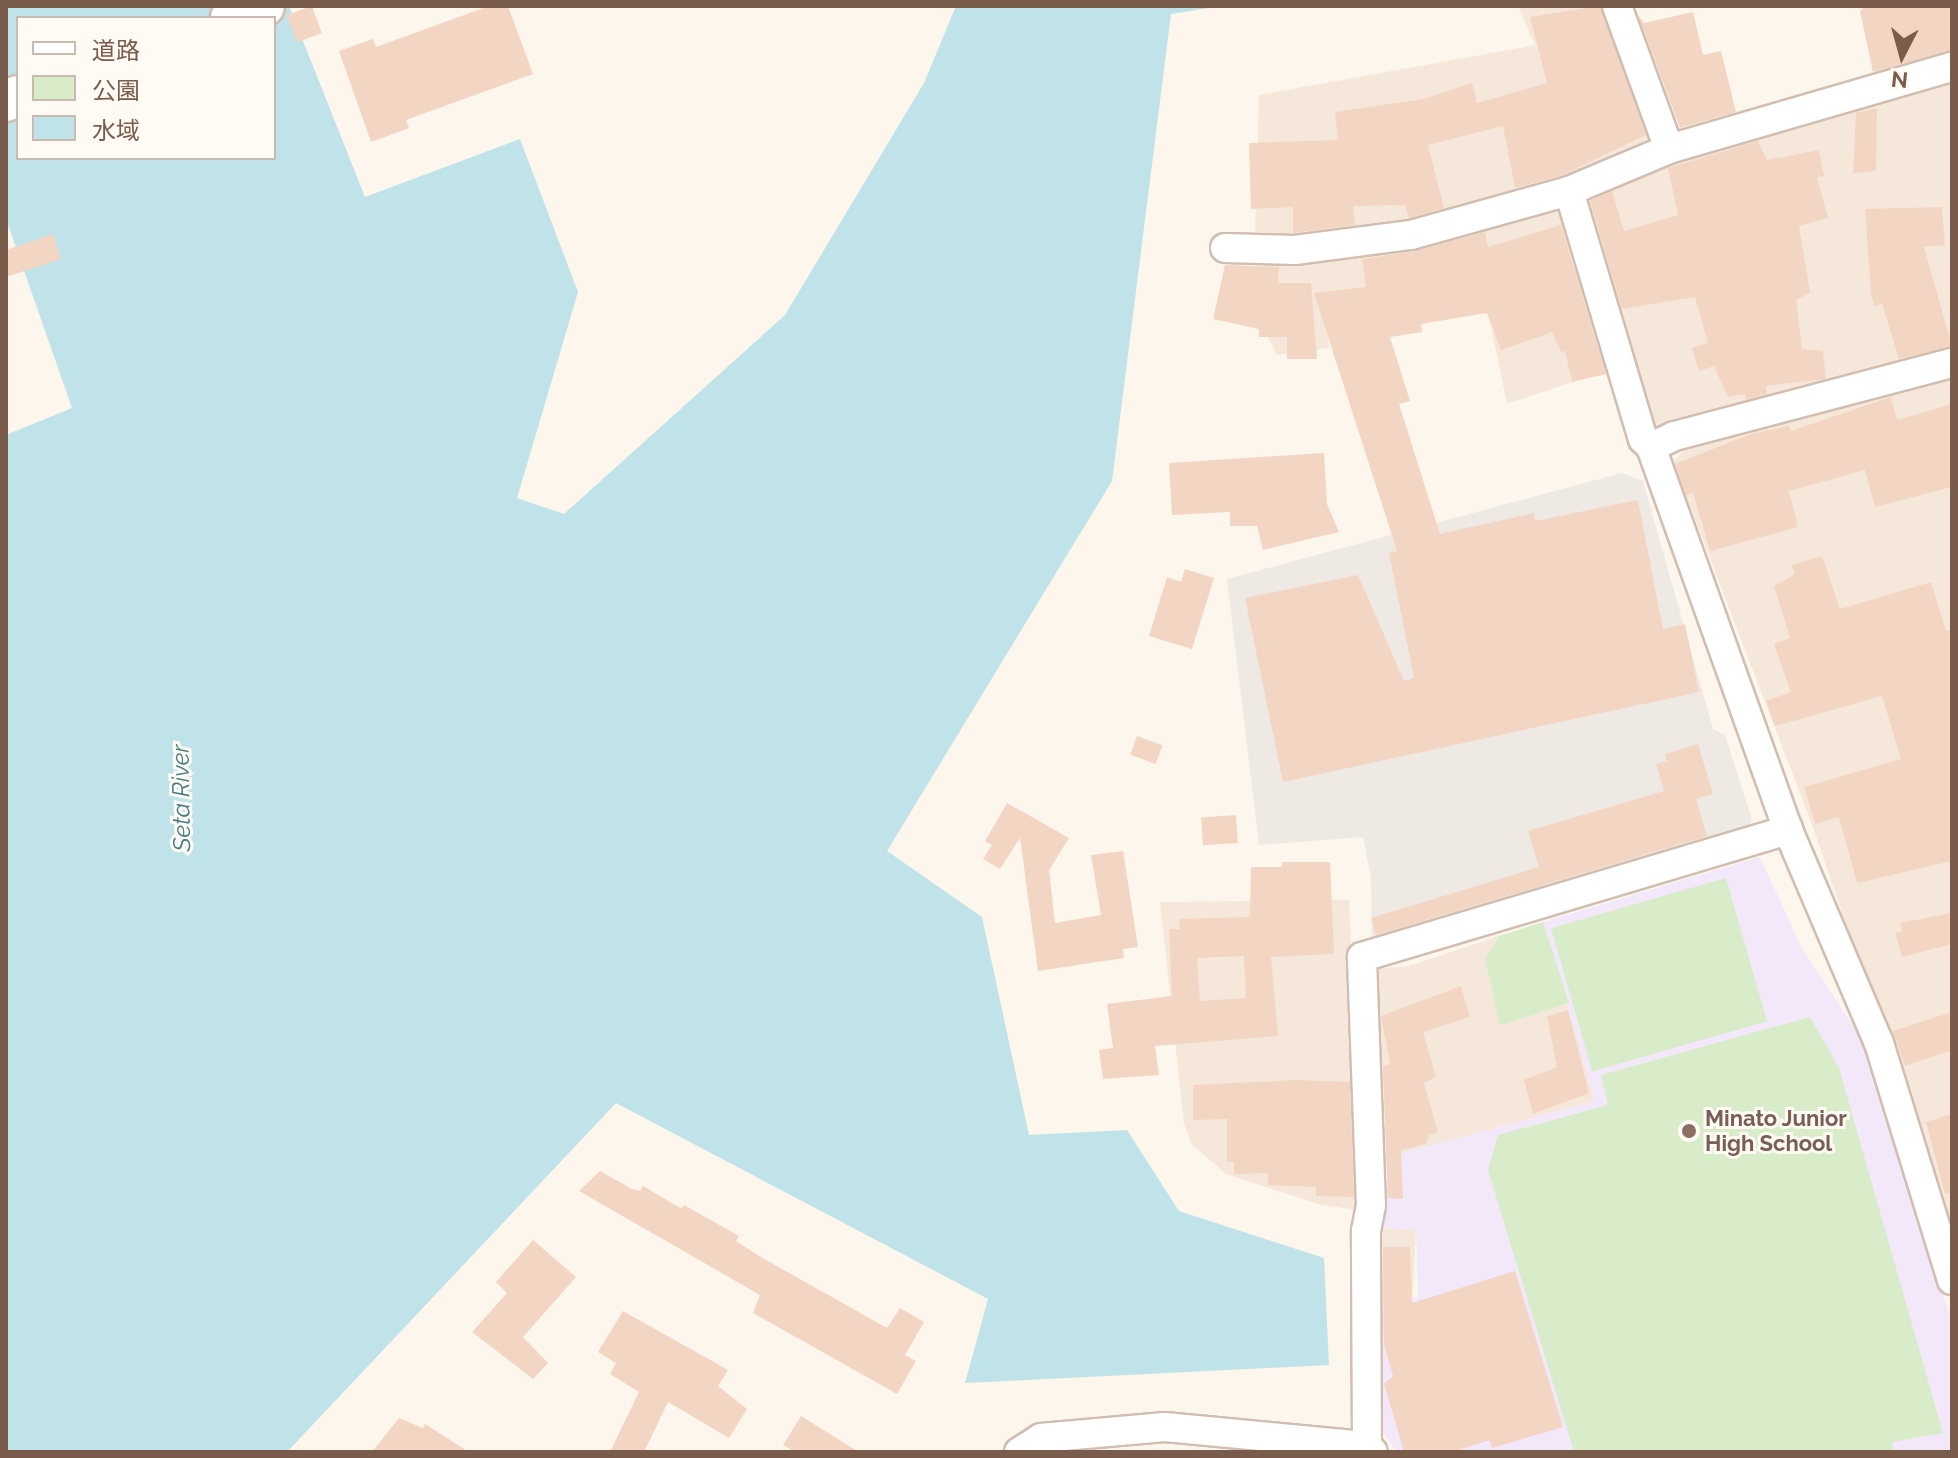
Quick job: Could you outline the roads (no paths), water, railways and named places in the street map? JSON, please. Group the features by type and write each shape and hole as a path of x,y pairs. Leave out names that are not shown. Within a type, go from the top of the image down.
{"street":[{"path":"236,16 264,6"},
{"path":"1617,6 1669,149"},
{"path":"1225,248 1295,250 1359,244 1569,191 1669,149 1952,67"},
{"path":"1569,191 1643,439 1651,447 1788,830 1879,1043 1952,1280"},
{"path":"1651,447 1675,436 1952,363"},
{"path":"1019,1452 1041,1438 1165,1427 1370,1449 1366,1231 1371,1205 1362,957 1788,830"}],"water":[{"name":"Seta River","path":"6,6 289,6 365,197 520,139 578,292 517,498 564,514 785,315 924,83 956,6 1222,6 1171,14 1112,481 887,851 982,917 1029,1135 1127,1130 1179,1211 1324,1258 1329,1365 965,1383 988,1299 616,1103 287,1452 6,1452 6,435 72,408 6,219"}],"place":[{"name":"Minato Junior High School","path":"1689,1131"}]}
